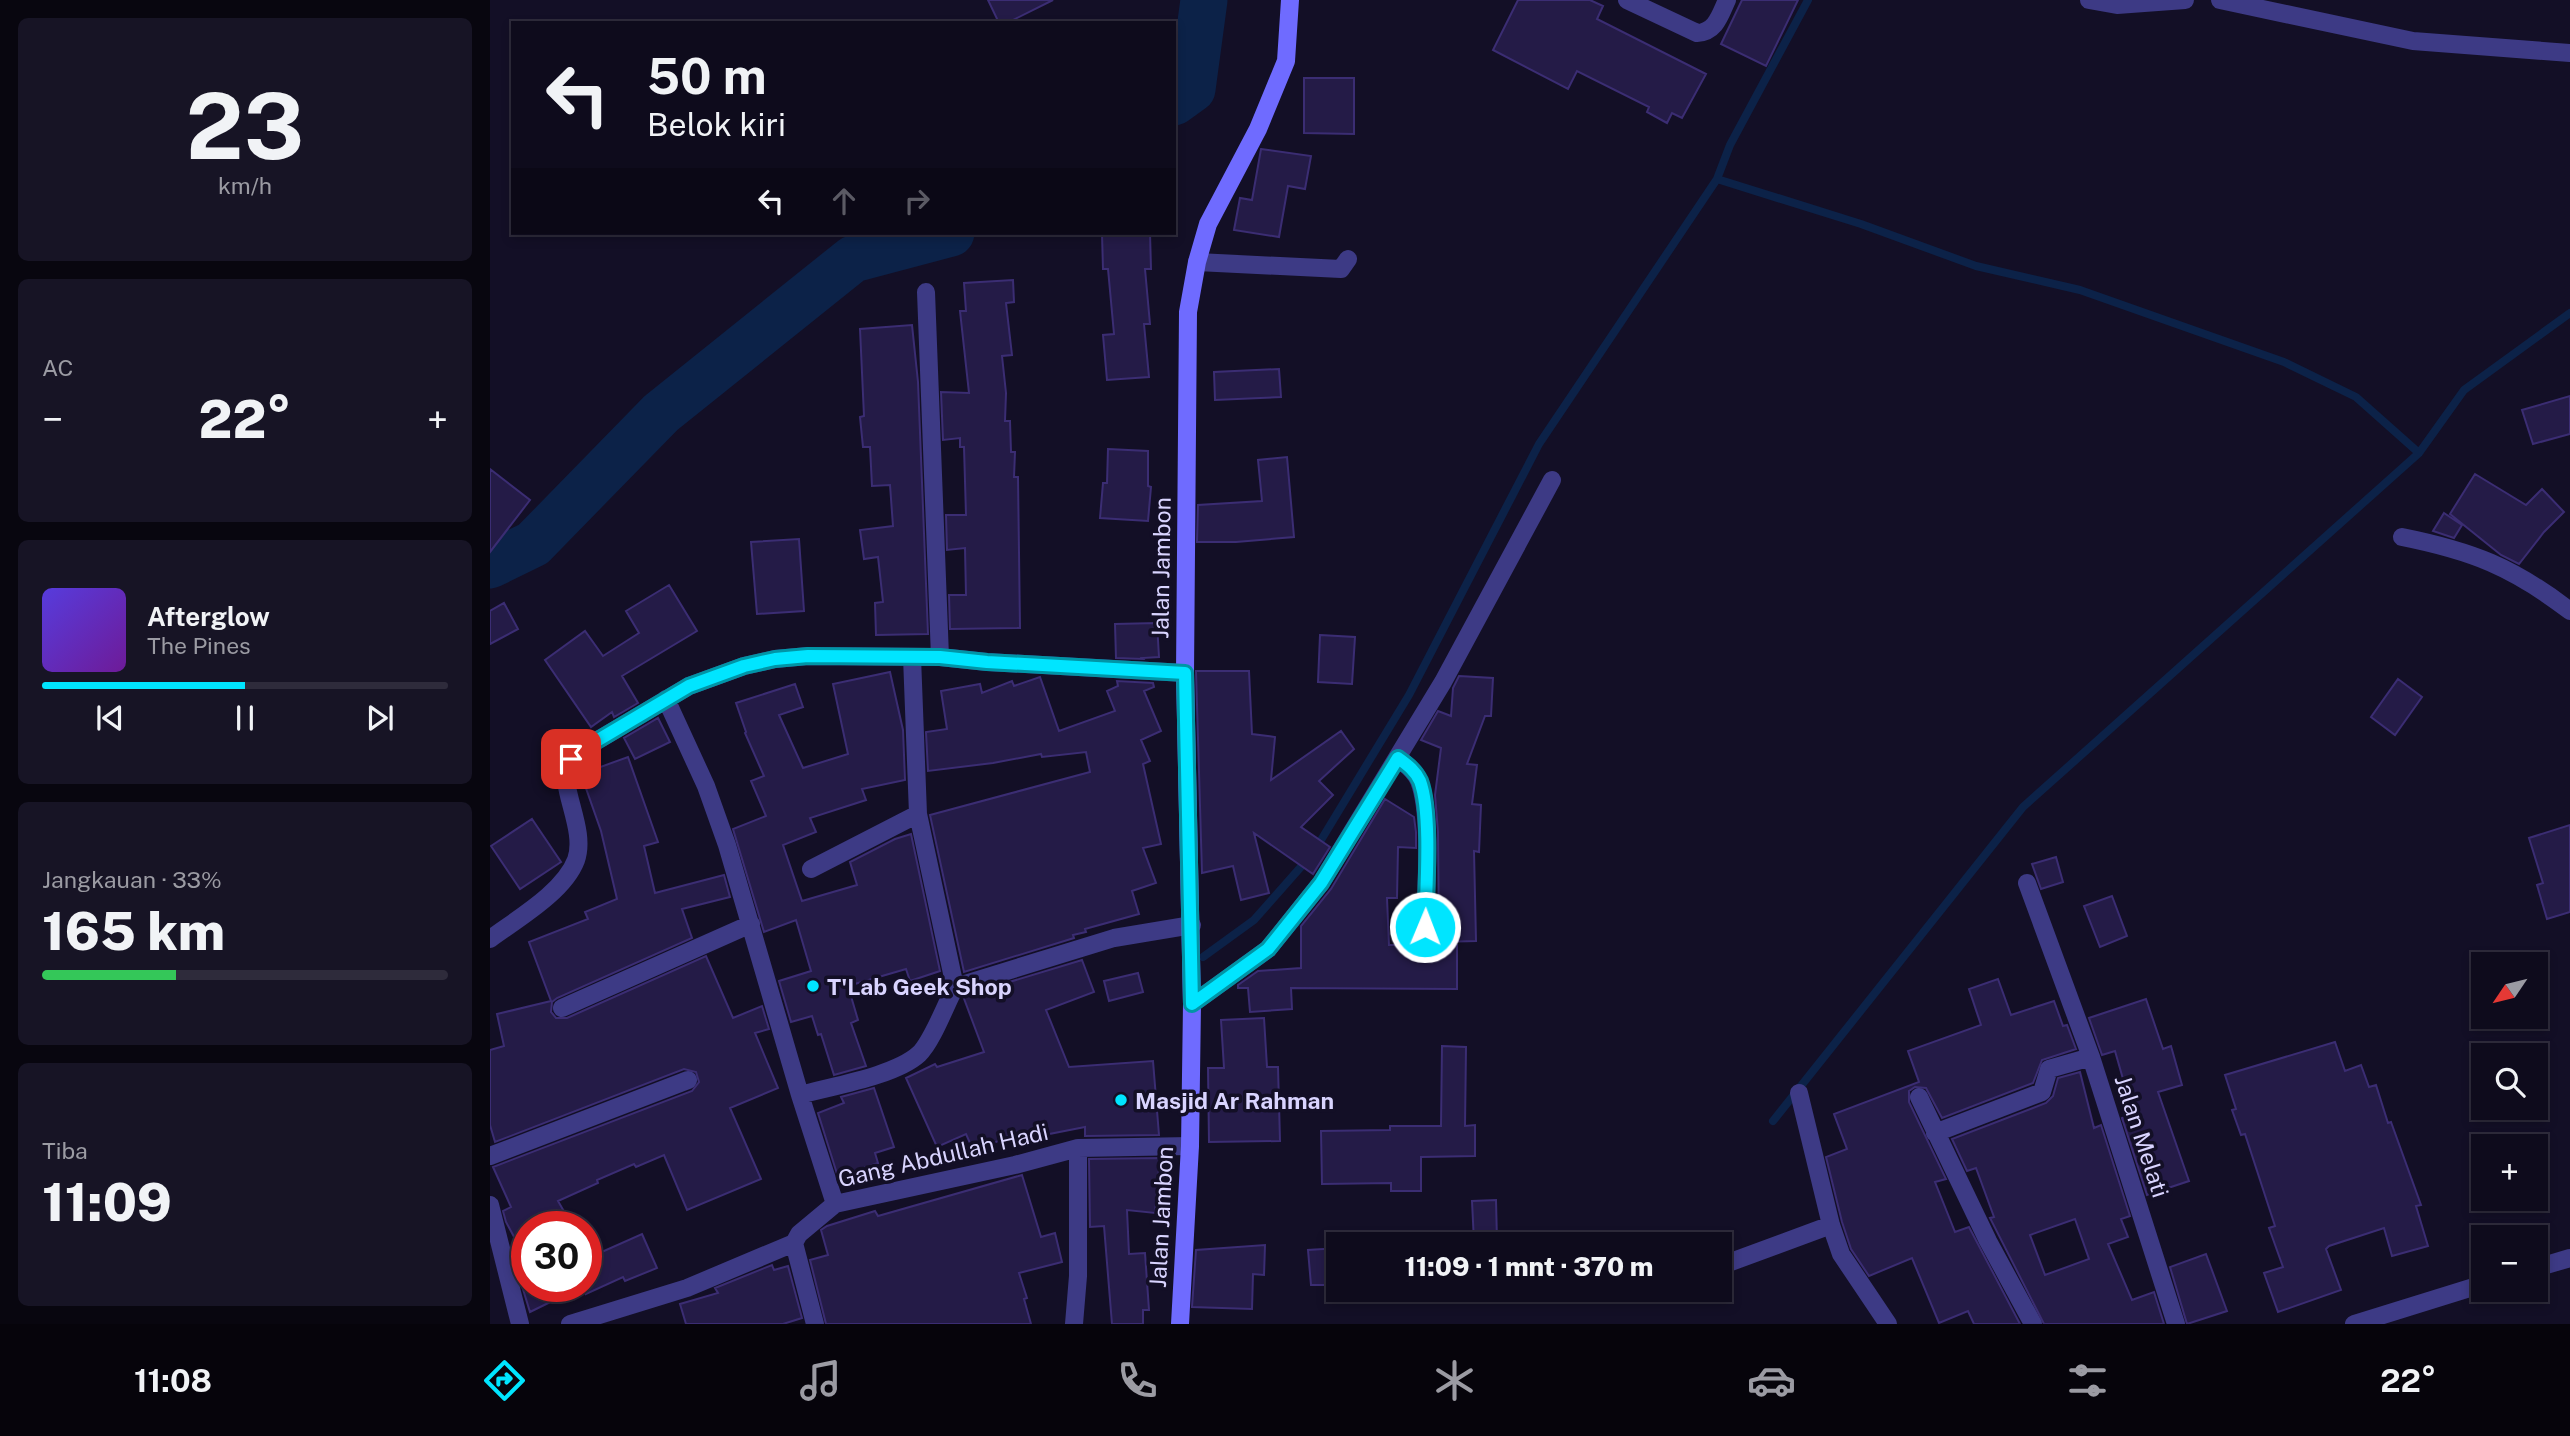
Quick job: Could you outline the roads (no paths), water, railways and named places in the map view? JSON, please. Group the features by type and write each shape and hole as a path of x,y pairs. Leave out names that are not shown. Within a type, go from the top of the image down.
{"main road":[{"name":"Jalan Jambon","path":"1180,1324 1190,1146 1192,1004 1185,673 1188,312 1197,262 1208,224 1258,129 1286,61 1290,0"}],"street":[{"path":"1627,0 1697,33 1703,33 1714,26 1727,0"},
{"path":"2089,0 2117,5 2185,0"},
{"path":"2220,0 2413,41 2570,53"},
{"path":"1197,262 1341,269 1349,259"},
{"path":"926,292 940,657"},
{"path":"1192,1004 1268,949 1321,883 1443,682 1552,480"},
{"path":"2402,537 2480,556 2523,579 2570,611"},
{"path":"490,939 558,886 577,858 577,827 566,777 571,759 666,699 714,676 775,659 808,656 940,657 1185,673"},
{"path":"800,1095 883,1072 908,1062 919,1054 926,1044 956,987 918,814 912,657"},
{"path":"666,699 717,815 835,1204"},
{"path":"1398,758 1416,775 1423,794 1426,846 1425,927"},
{"path":"811,869 918,814"},
{"path":"2027,883 2091,1057"},
{"path":"562,1008 751,924"},
{"path":"956,987 1114,938 1192,925"},
{"name":"Jalan Melati","path":"1935,1133 2042,1092 2049,1069 2091,1057 2176,1324"},
{"path":"490,1156 688,1080"},
{"path":"1799,1093 1831,1225 1848,1266 1888,1324"},
{"path":"1919,1097 1988,1241 2033,1324"},
{"name":"Gang Abdullah Hadi","path":"569,1324 687,1288 794,1243 799,1234 835,1204 1079,1148 1190,1146"},
{"path":"1074,1324 1078,1276 1079,1148"},
{"path":"490,1206 520,1324"},
{"path":"1732,1262 1831,1225"},
{"path":"794,1243 815,1324"},
{"path":"2548,1264 2570,1258"},
{"path":"2354,1324 2471,1288"}],"waterway":[{"path":"1176,101 1192,89 1204,0"},
{"path":"1315,850 1409,695 1539,444 1717,179 1730,145 1808,0"},
{"path":"1717,179 1861,224 1976,266 2080,290 2284,362 2356,397 2419,453 2023,807 1773,1121"},
{"path":"490,565 533,544 661,413 853,259 943,235"},
{"path":"2419,453 2464,390 2570,313"},
{"path":"1203,957 1254,920 1307,860"}],"place":[{"name":"T'Lab Geek Shop","path":"813,986"},
{"name":"Masjid Ar Rahman","path":"1121,1100"}]}
